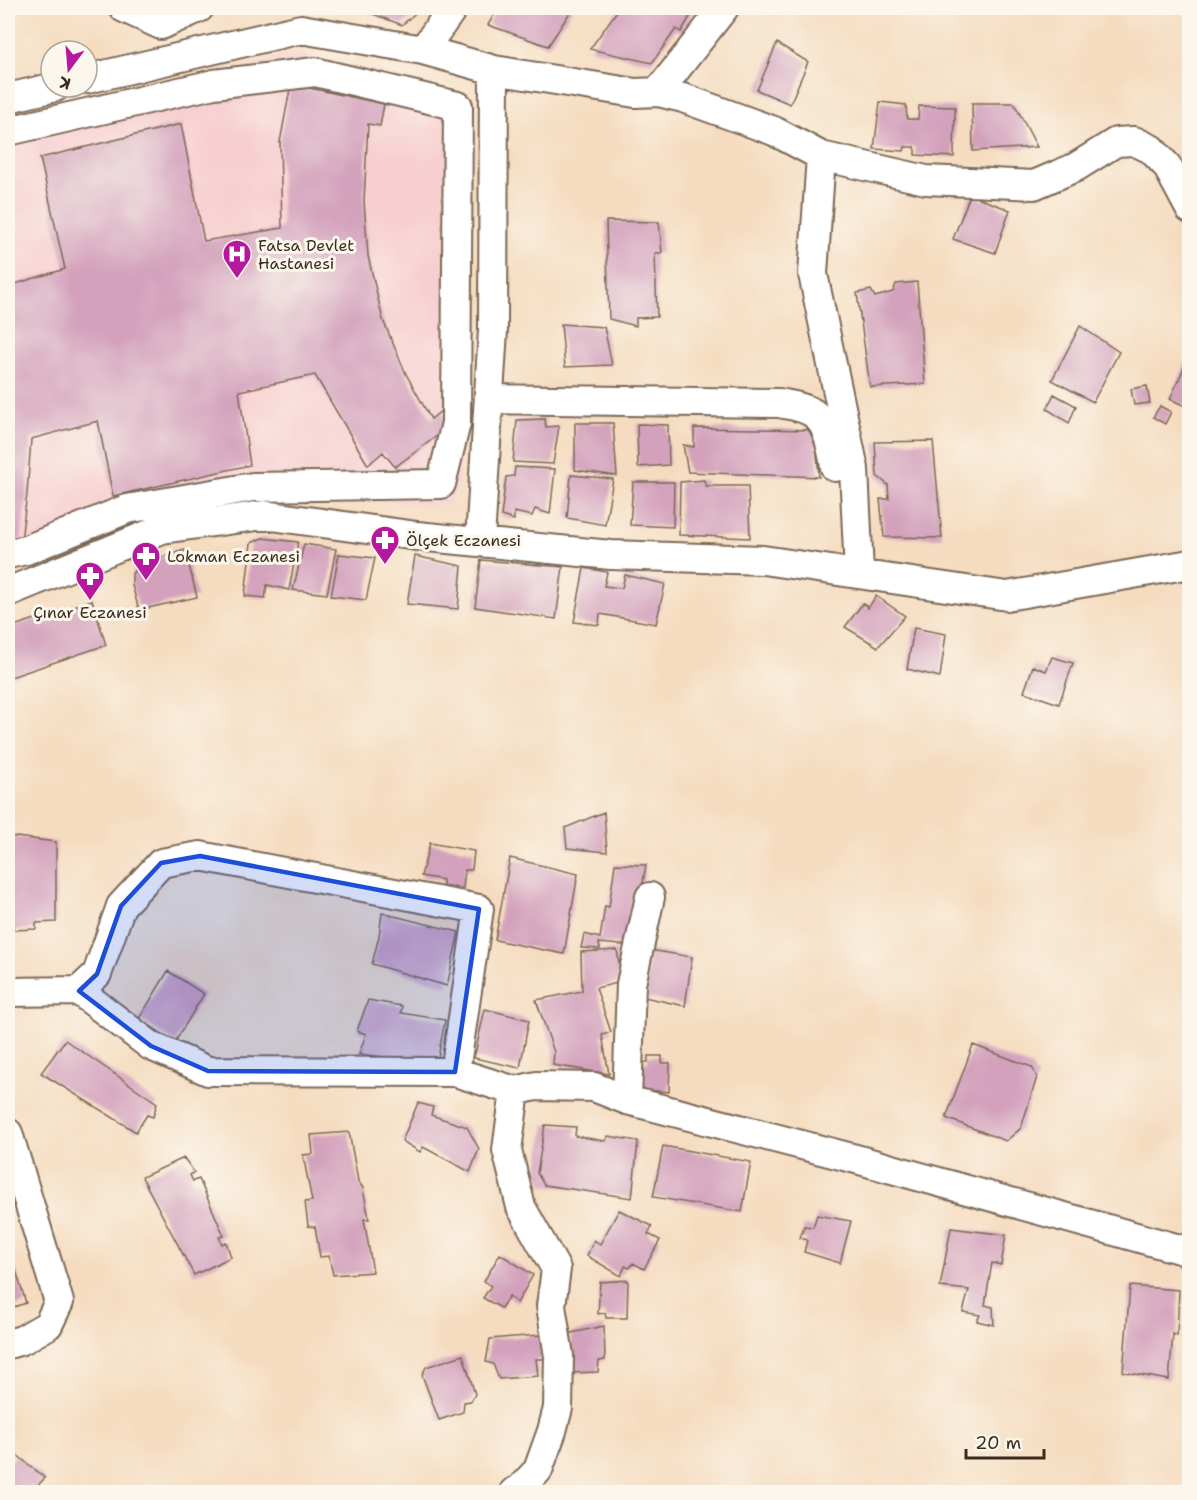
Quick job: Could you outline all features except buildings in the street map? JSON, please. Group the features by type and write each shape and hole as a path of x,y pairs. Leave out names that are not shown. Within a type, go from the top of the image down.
{"street":[{"path":"124,8 161,25 191,11 215,47"},
{"path":"423,50 453,8"},
{"path":"658,92 724,8"},
{"path":"99,76 215,47 309,18 494,70 635,93 658,92 774,131 820,156 926,180 1034,185 1076,167 1116,142 1134,141 1151,150 1167,166 1190,209"},
{"path":"480,540 490,399 494,70"},
{"path":"8,131 214,84 315,72 458,106 456,423 441,484 253,487 127,509 26,550 8,554"},
{"path":"8,98 39,91"},
{"path":"820,156 813,274 854,469 859,573"},
{"path":"490,399 779,403 810,410 824,426 833,451 835,467 854,469"},
{"path":"8,592 162,529 264,515 417,536 480,540 611,555 763,560 1007,596 1190,564"},
{"path":"79,991 97,974 121,906 161,863 200,856 479,909 455,1072"},
{"path":"627,1100 631,984 650,897"},
{"path":"8,992 79,991 151,1046 208,1071 455,1072 515,1091 536,1086 594,1087 627,1100 856,1159 1190,1252"},
{"path":"514,1492 520,1489 538,1470 552,1431 558,1408 559,1356 551,1306 556,1269 521,1207 507,1150 515,1091"},
{"path":"8,1133 59,1302 48,1325 22,1340 8,1344"}],"highlighted area":[{"path":"200,856 479,909 455,1072 208,1071 151,1046 79,991 97,974 121,906 161,863"}],"shaded area":[{"name":"Fatsa Devlet Hastanesi","path":"303,53 462,95 463,441 458,487 447,506 371,501 183,504 8,565 8,118"}],"place":[{"name":"Fatsa Devlet Hastanesi","path":"237,280"},
{"name":"Ölçek Eczanesi","path":"385,566"},
{"name":"Lokman Eczanesi","path":"146,582"},
{"name":"Çınar Eczanesi","path":"90,602"}]}
